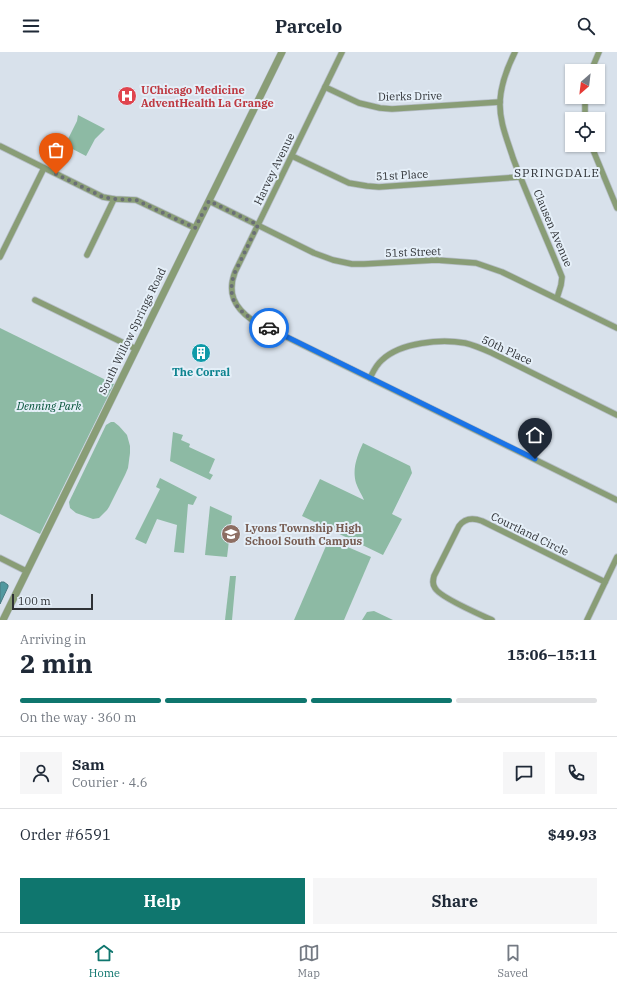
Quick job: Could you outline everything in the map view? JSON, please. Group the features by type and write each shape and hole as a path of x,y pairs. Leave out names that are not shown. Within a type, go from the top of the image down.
{"street":[{"name":"South Willow Springs Road","path":"3,620 282,52"},
{"name":"Harvey Avenue","path":"342,52 232,279 231,286 235,304 239,310 252,320 370,378"},
{"name":"Clausen Avenue","path":"515,52 502,83 500,117 520,177 562,277 558,298"},
{"path":"594,64 599,52"},
{"name":"Dierks Drive","path":"325,87 359,103 380,108 392,109 500,102"},
{"path":"0,146 103,197 136,200 195,228"},
{"path":"594,152 617,208"},
{"name":"51st Place","path":"292,156 349,183 367,186 379,187 520,177"},
{"path":"0,258 44,168"},
{"path":"87,255 114,199"},
{"name":"51st Street","path":"209,201 325,258 342,263 364,264 436,260 476,263 502,272 617,328"},
{"path":"35,300 136,349"},
{"name":"50th Place","path":"370,378 381,361 388,355 409,346 425,342 465,344 479,347 492,353 617,415"},
{"path":"370,378 617,500"},
{"name":"Courtland Circle","path":"492,620 442,595 433,585 434,576 459,526 466,520 477,519 482,521 605,582"},
{"path":"587,620 617,557"},
{"path":"0,558 26,572"}],"green space":[{"path":"78,115 105,129 95,139 86,156 65,145 77,121"},
{"name":"Denning Park","path":"0,328 114,384 40,534 0,514"},
{"path":"114,422 119,426 127,435 130,446 128,468 107,510 99,518 93,519 76,513 70,508 69,502 106,425"},
{"path":"173,432 183,435 181,440 190,444 189,447 215,459 209,473 213,475 210,480 170,461"},
{"path":"363,443 410,466 412,473 392,514 402,519 383,555 302,516 320,479 364,500 355,478 357,458"},
{"path":"160,478 197,497 193,505 188,504 184,553 174,552 177,525 157,519 146,544 135,539 160,489 156,487"},
{"path":"210,506 232,516 227,557 205,555"},
{"path":"329,539 371,557 344,620 294,620"},
{"path":"230,576 236,576 232,620 225,620"},
{"path":"374,611 393,620 362,620 367,612"}],"water":[{"path":"1,582 4,582 8,585 8,587 0,604 0,584"}],"way so far":[{"path":"56,174 103,197 136,200 195,228 209,201 258,225 235,272 231,286 235,304 239,310 252,320 269,328"}],"place":[{"name":"UChicago Medicine AdventHealth La Grange","path":"127,96"},
{"name":"The Corral","path":"201,353"},
{"name":"Lyons Township High School South Campus","path":"231,534"}],"district":[{"name":"SPRINGDALE","path":"557,173"}],"route":[{"path":"269,328 535,459"}]}
